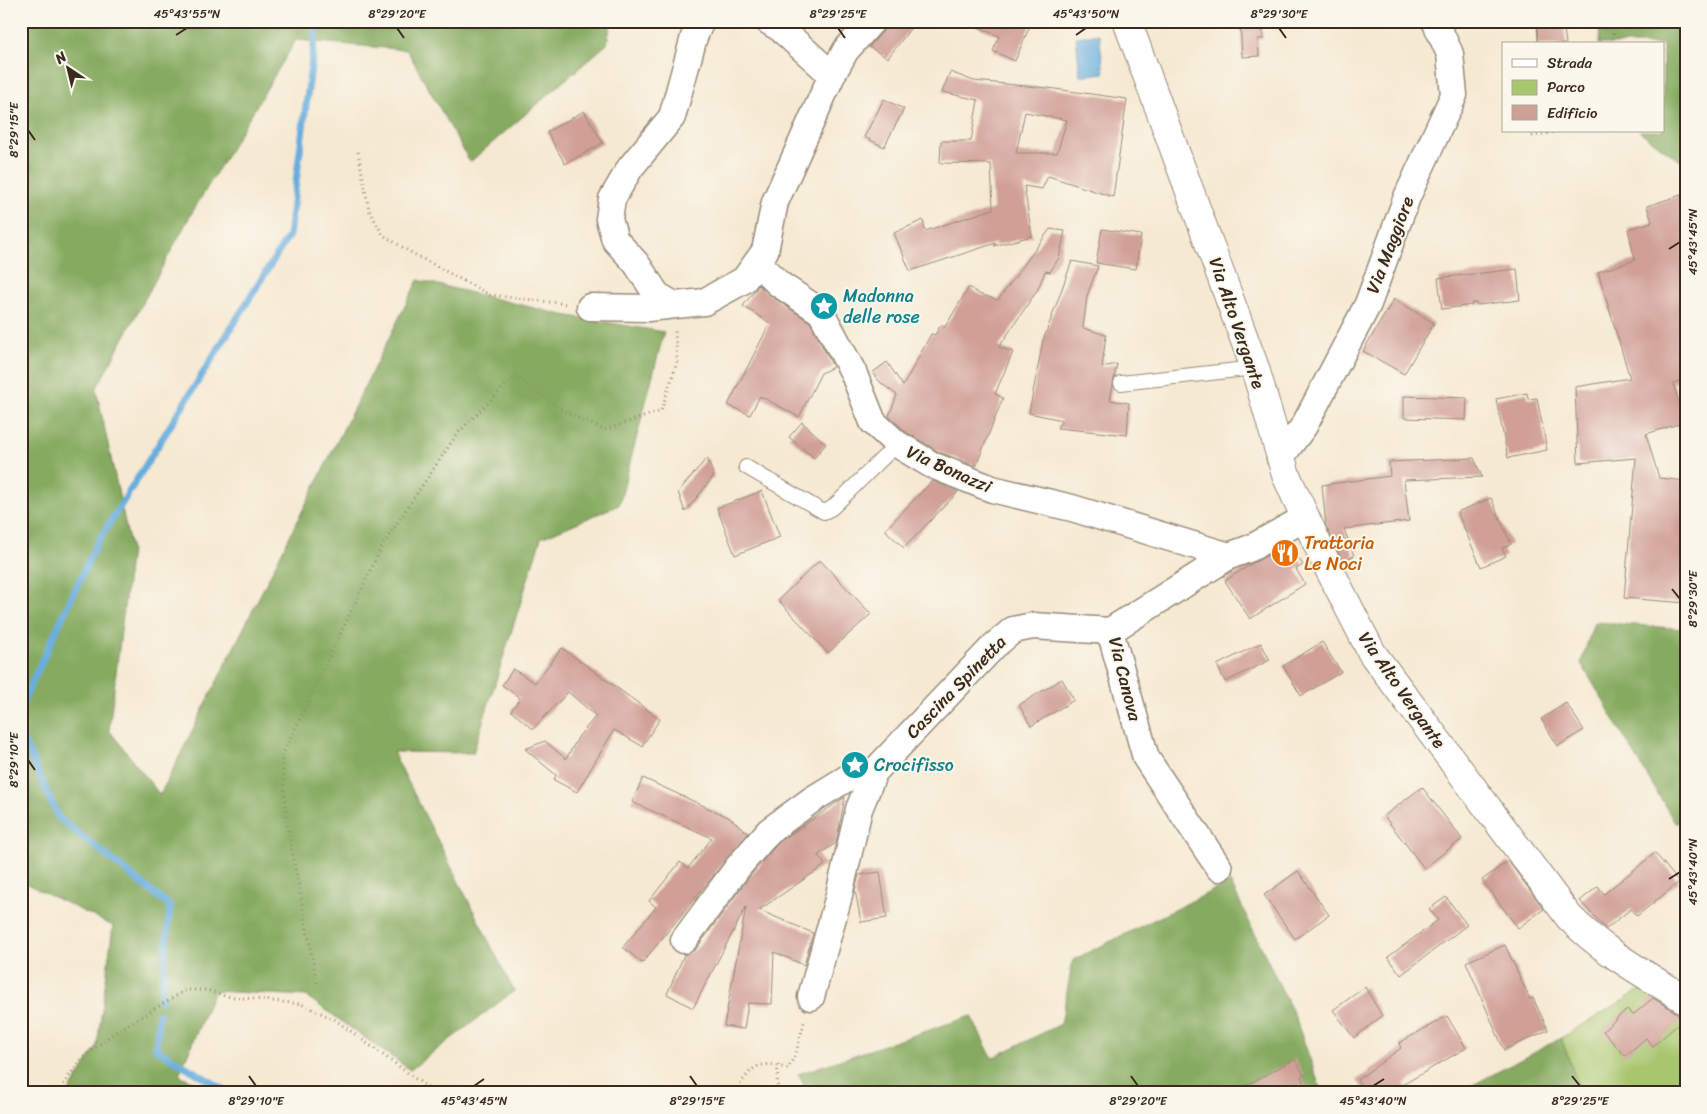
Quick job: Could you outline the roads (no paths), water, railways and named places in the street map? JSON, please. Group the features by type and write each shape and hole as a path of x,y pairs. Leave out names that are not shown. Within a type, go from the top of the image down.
{"main road":[{"name":"Via Alto Vergante","path":"1127,21 1255,368 1281,452 1305,518 1372,653 1541,881 1589,937 1686,1000"}],"street":[{"path":"674,305 657,295 636,263 615,240 609,219 612,199 630,168 672,117 694,36 701,21"},
{"path":"768,21 781,29 832,74"},
{"path":"590,307 648,308 704,302 744,280 765,251 775,202 832,74 846,50 872,21"},
{"name":"Via Maggiore","path":"1281,452 1304,426 1368,304 1403,195 1454,95 1450,54 1435,21"},
{"name":"Via Bonazzi","path":"757,263 779,284 821,312 853,372 873,422 897,444 932,465 992,489 1072,508 1229,556"},
{"name":"Via Canova","path":"1219,868 1146,758 1110,631 1229,556 1251,548 1305,518"},
{"name":"Cascina Spinetta","path":"811,997 838,899 859,808 874,772 994,646 1013,630 1033,626 1110,631"},
{"path":"684,940 738,867 768,831 813,799 849,778 874,772"}],"lane":[{"path":"1121,383 1255,368"},
{"path":"746,467 824,512 832,508 897,444"}],"water":[{"path":"1099,34 1104,73 1080,76 1076,37"}],"waterway":[{"path":"21,706 96,545 289,235 317,21"},
{"path":"21,736 59,818 170,906 161,1001"},
{"path":"159,1014 156,1049 230,1093"}],"place":[{"name":"Madonna delle rose","path":"824,306"},
{"name":"Trattoria Le Noci","path":"1285,553"},
{"name":"Crocifisso","path":"855,765"}]}
